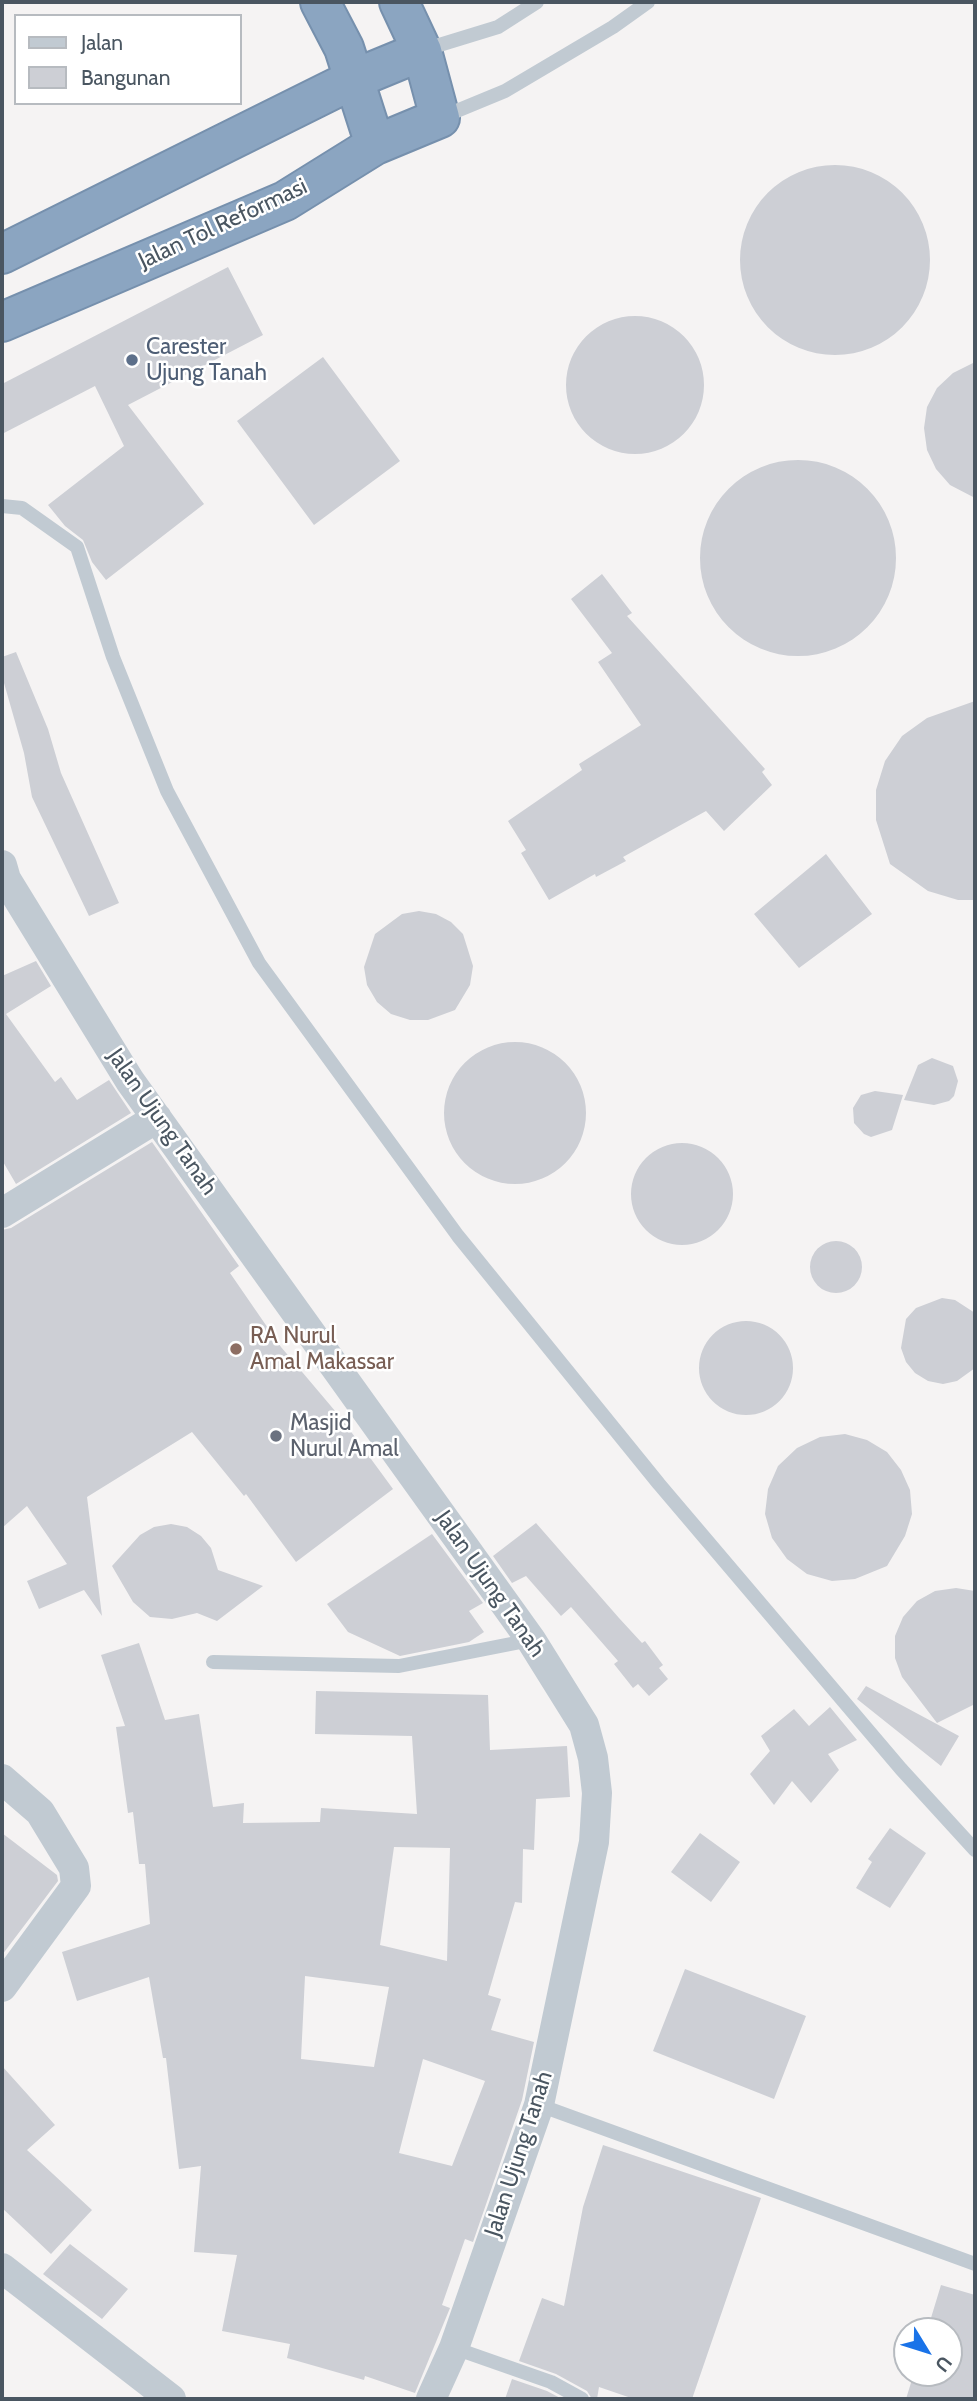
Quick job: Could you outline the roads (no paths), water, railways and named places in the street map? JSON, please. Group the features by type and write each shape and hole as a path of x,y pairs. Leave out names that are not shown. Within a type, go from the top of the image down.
{"highway":[{"path":"320,2 344,48 375,145"},
{"path":"399,2 422,51 440,118"},
{"path":"2,254 354,79 422,51"},
{"name":"Jalan Tol Reformasi","path":"2,321 285,201 375,145 440,118"}],"street":[{"name":"Jalan Ujung Tanah","path":"3,875 130,1081 531,1640 584,1725 593,1758 597,1793 594,1842 539,2105 454,2348 432,2399"},
{"path":"2,1213 157,1118"},
{"path":"2,1779 40,1812 74,1868 76,1886 2,1987"},
{"path":"2,2267 171,2399"}],"lane":[{"path":"422,51 498,27 537,2"},
{"path":"440,118 505,91 613,27 648,2"},
{"path":"2,506 22,508 77,547 113,656 167,791 267,974 458,1236 536,1334 659,1485 901,1769 975,1850"},
{"path":"213,1662 399,1666 531,1640"},
{"path":"539,2105 975,2263"},
{"path":"454,2348 551,2382 582,2399"}],"place":[{"name":"Carester Ujung Tanah","path":"132,360"},
{"name":"RA Nurul Amal Makassar","path":"236,1349"},
{"name":"Masjid Nurul Amal","path":"276,1436"}]}
